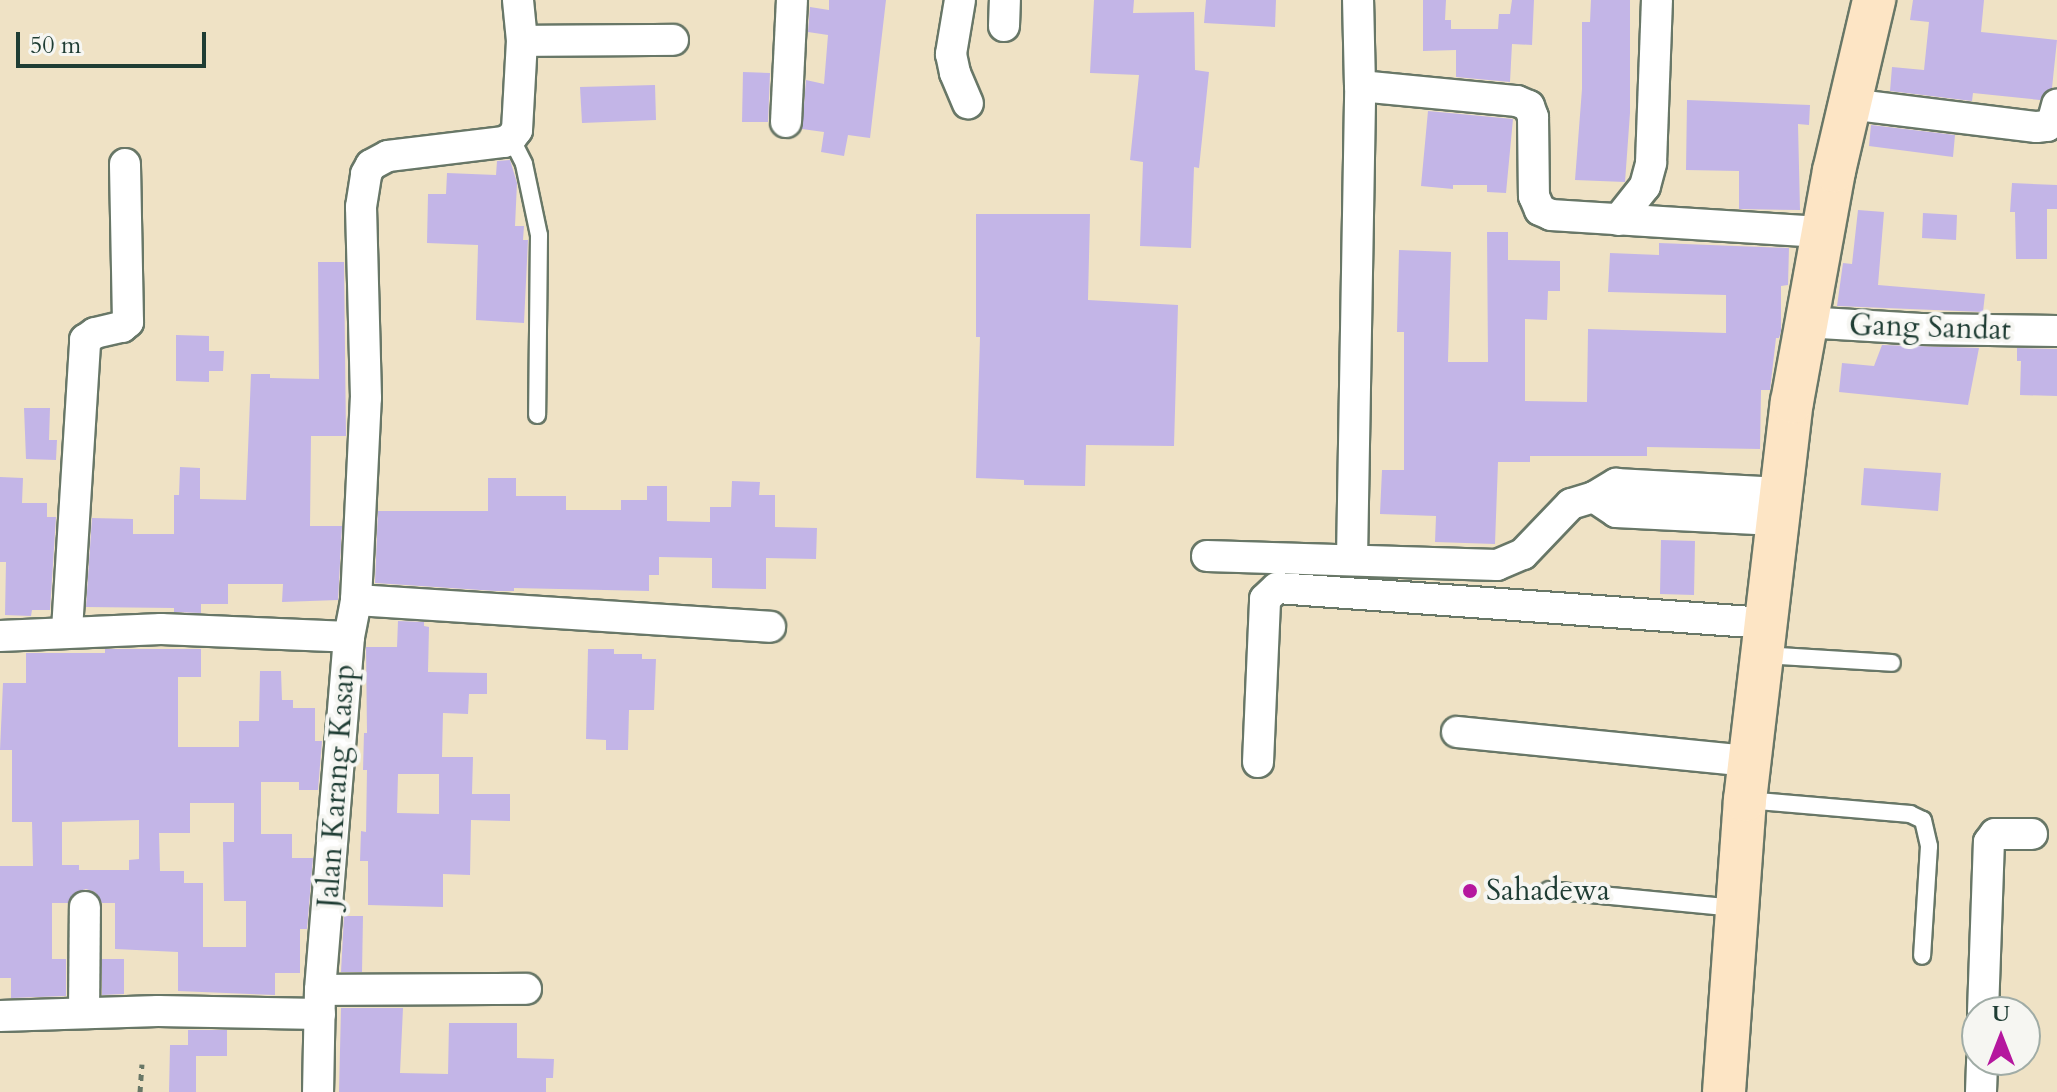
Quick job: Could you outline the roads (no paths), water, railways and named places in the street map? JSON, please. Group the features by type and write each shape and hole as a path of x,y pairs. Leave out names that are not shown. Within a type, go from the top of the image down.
{"street":[{"path":"349,637 356,600 366,398 361,207 366,174 371,165 388,156 504,142 511,138 517,130 522,41 518,0"},
{"path":"786,122 792,0"},
{"path":"960,0 951,54 955,73 968,103"},
{"path":"1352,559 1360,86 1358,0"},
{"path":"1618,220 1645,186 1651,163 1657,0"},
{"path":"1724,1092 1747,780 1778,507 1804,322 1874,0"},
{"path":"522,41 673,40"},
{"path":"1360,86 1517,101 1529,106 1533,117 1534,196 1540,210 1551,215 1824,232"},
{"path":"1849,104 2037,127 2047,126 2053,120 2057,105"},
{"path":"67,630 85,340 95,333 122,327 128,322 125,164"},
{"name":"Gang Sandat","path":"1804,322 1921,329 2057,331"},
{"path":"1207,556 1497,565 1523,554 1562,510 1616,484 1778,507"},
{"path":"1258,762 1265,599 1277,588 1763,639"},
{"path":"356,600 770,627"},
{"name":"Jalan Karang Kasap","path":"0,636 67,630 161,629 349,637 320,1002 318,1092"},
{"path":"1457,732 1747,780"},
{"path":"1984,996 1989,842 1995,834 2032,834"},
{"path":"84,1013 85,907"},
{"path":"0,1016 320,1002 526,989"}],"lane":[{"path":"511,138 524,164 539,235 537,415"},
{"path":"1763,639 1892,663"},
{"path":"1747,780 1910,814 1923,820 1929,846 1922,956"},
{"path":"1549,890 1738,908"}],"place":[{"name":"Sahadewa","path":"1470,891"}]}
